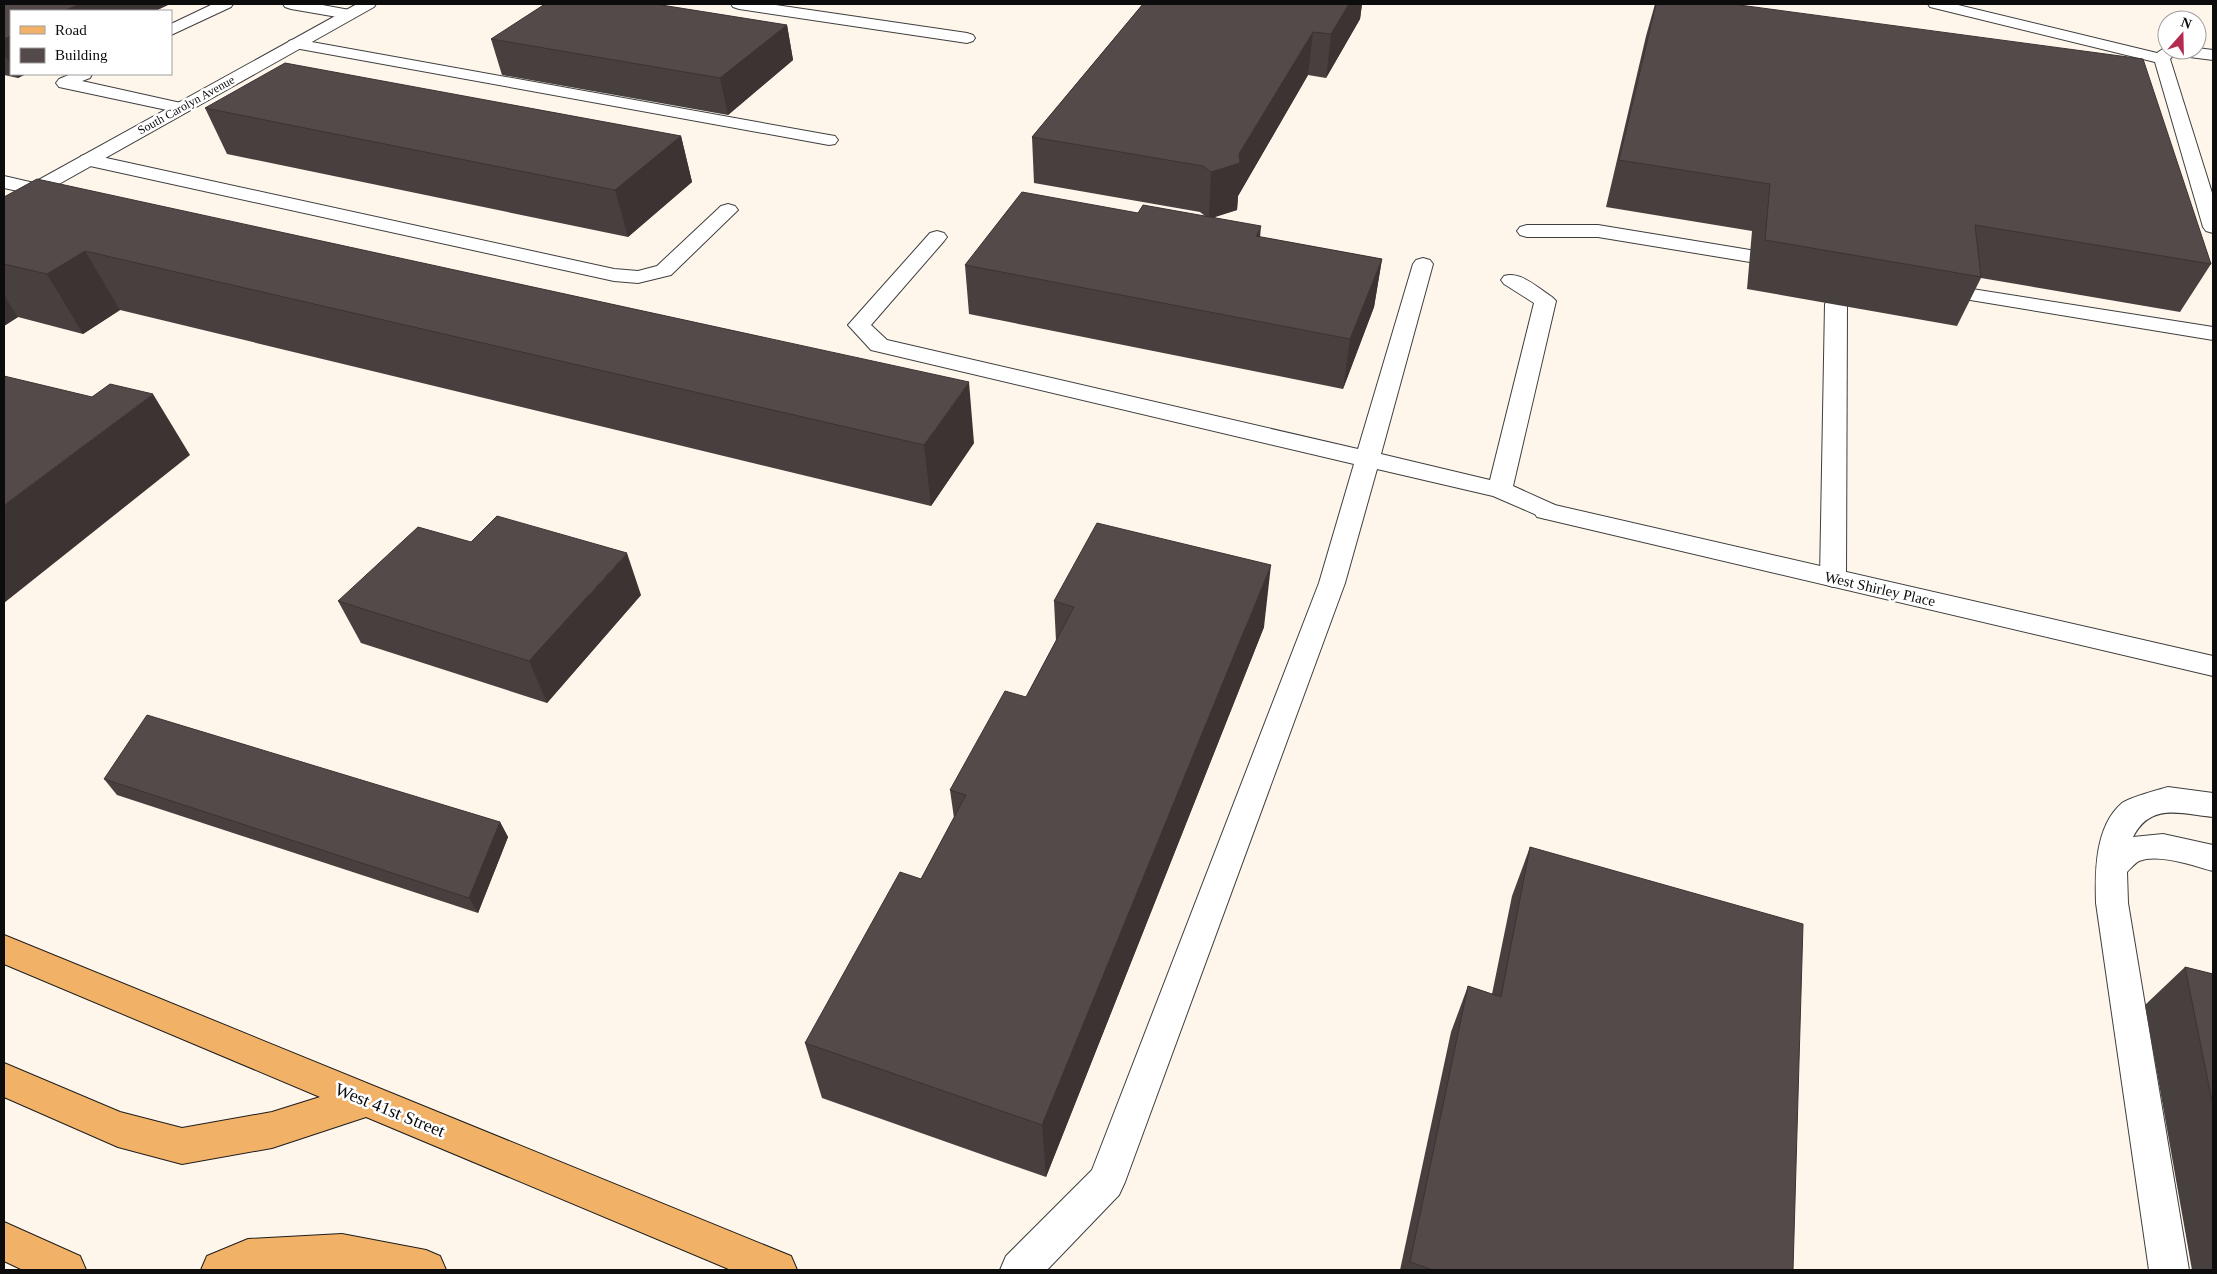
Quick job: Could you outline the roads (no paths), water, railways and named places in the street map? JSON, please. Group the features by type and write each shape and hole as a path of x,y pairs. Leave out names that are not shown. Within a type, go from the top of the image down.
{"main road":[{"name":"West 41st Street","path":"4,949 777,1270"},
{"path":"4,1080 118,1129 182,1146 272,1130 365,1100"},
{"path":"4,1241 66,1270"},
{"path":"222,1270 248,1259 342,1254 426,1270"}],"street":[{"path":"172,30 225,4"},
{"path":"291,4 349,14"},
{"name":"South Carolyn Avenue","path":"4,207 368,4"},
{"path":"739,4 967,38"},
{"path":"1936,4 2157,58"},
{"path":"295,44 829,140"},
{"path":"2162,60 2213,227"},
{"path":"82,75 64,84 181,108"},
{"path":"88,160 614,275 638,277 664,271 728,210"},
{"path":"4,182 36,189"},
{"path":"1526,231 1598,231 1750,256"},
{"name":"West Shirley Place","path":"937,237 859,325 879,345 1500,490 1546,511 2213,666"},
{"path":"1020,1270 1106,1182 1332,583 1423,264"},
{"path":"1500,490 1545,301 1511,280"},
{"path":"1953,292 2213,334"},
{"path":"1833,578 1836,304"},
{"path":"2169,1270 2112,902 2111,867 2118,833 2132,812 2168,799 2213,805"},
{"path":"2111,867 2130,850 2157,847 2183,850 2213,858"}]}
